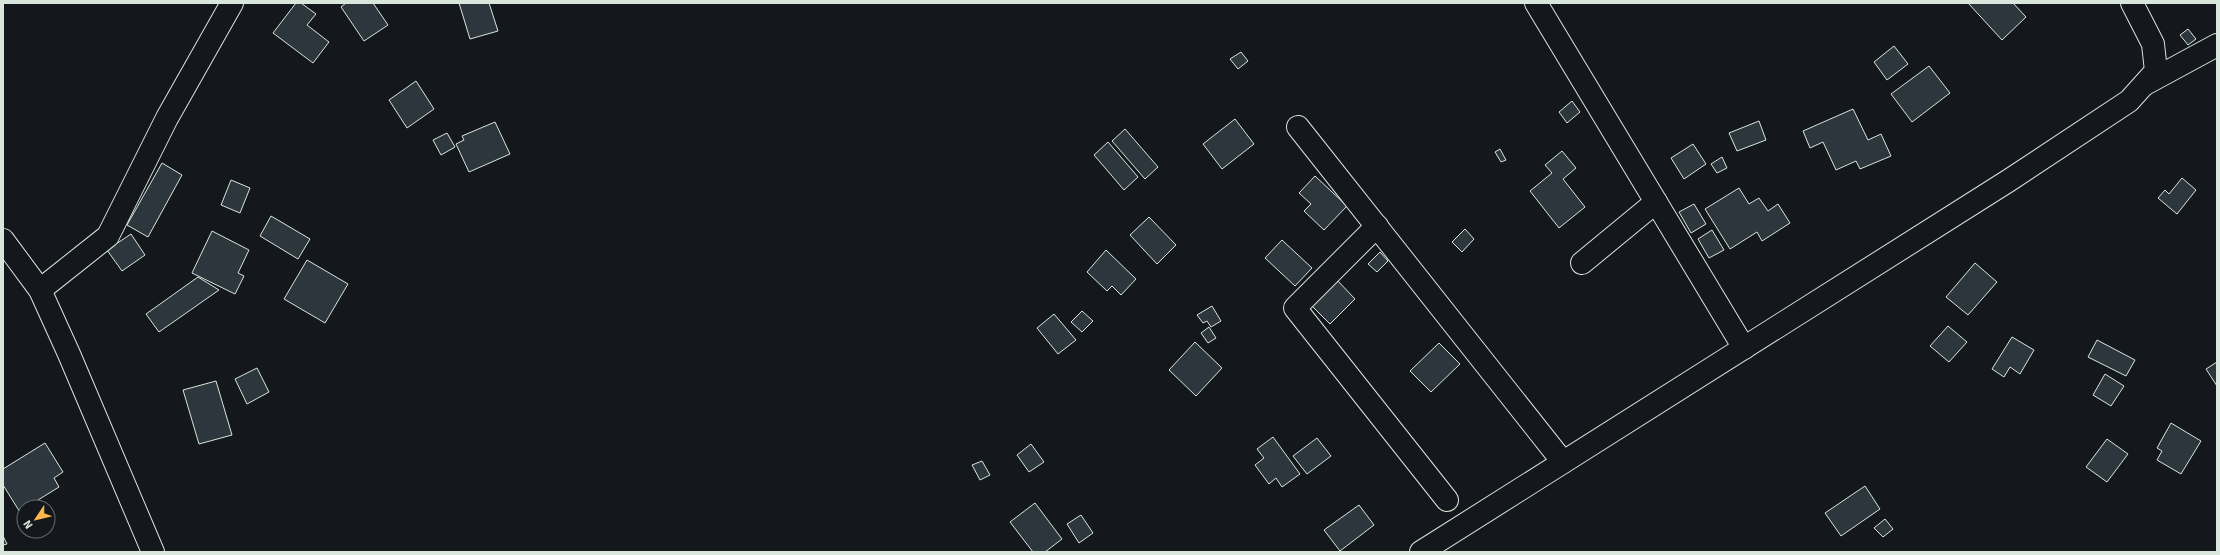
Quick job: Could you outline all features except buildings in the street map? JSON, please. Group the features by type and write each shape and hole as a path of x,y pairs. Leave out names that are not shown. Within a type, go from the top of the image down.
{"street":[{"path":"40,290 108,236 167,118 232,3"},
{"path":"1536,3 1744,348"},
{"path":"1421,552 1744,348 2129,101 2156,71 2153,44 2132,3"},
{"path":"2145,84 2217,45"},
{"path":"1298,127 1563,462"},
{"path":"1582,263 1656,202"},
{"path":"1377,226 1295,308 1447,500"},
{"path":"3,240 40,290 69,354 153,552"}]}
